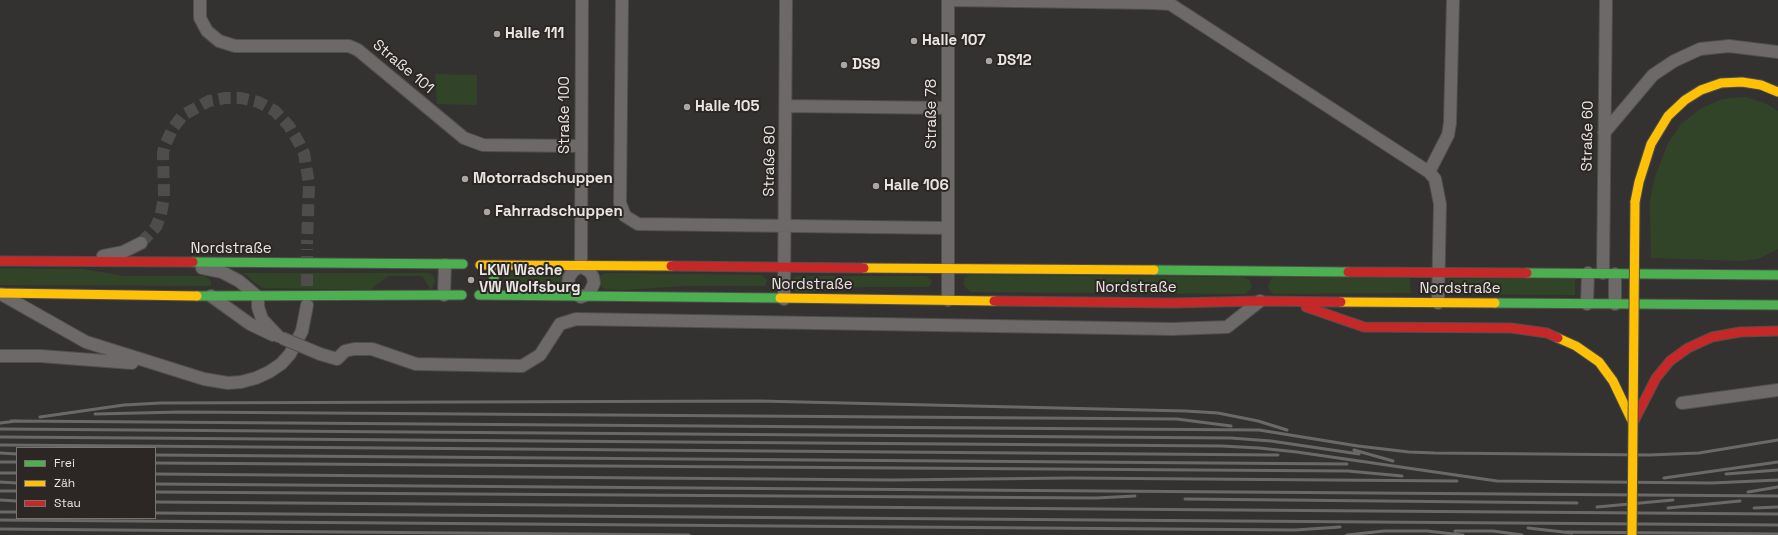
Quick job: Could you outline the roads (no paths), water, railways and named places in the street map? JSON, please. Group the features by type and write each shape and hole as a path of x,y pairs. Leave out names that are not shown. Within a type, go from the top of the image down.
{"street":[{"name":"Straße 101","path":"200,0 200,18 207,31 219,41 235,46 349,46 358,50 464,138 483,145 581,146"},
{"name":"Straße 100","path":"581,266 582,0"},
{"path":"622,0 620,203 625,216 638,224 948,228"},
{"name":"Straße 80","path":"784,299 787,106 786,0"},
{"path":"948,0 1170,4 1429,172 1435,179 1440,204 1438,303"},
{"name":"Straße 78","path":"948,0 948,300"},
{"path":"1429,172 1448,135 1450,122 1453,0"},
{"name":"Straße 60","path":"1606,0 1604,133 1609,273 1615,304"},
{"path":"1604,133 1653,75 1674,61 1700,49 1729,46 1778,52"},
{"path":"1632,535 1635,202 1639,182 1651,144 1668,116 1685,100 1701,90 1721,83 1742,82 1761,85 1778,92"},
{"path":"787,106 948,108"},
{"path":"78,261 123,252 141,243"},
{"name":"Nordstraße","path":"0,261 463,264"},
{"path":"179,263 222,272 239,281 258,297 258,307 262,319 280,337"},
{"path":"444,296 445,265"},
{"name":"Nordstraße","path":"480,265 1778,275"},
{"path":"494,265 494,295"},
{"path":"1741,275 1772,265"},
{"path":"581,266 590,272 593,277 594,284 589,294 582,297 571,291 568,284 569,276 573,271 581,266"},
{"path":"1587,304 1588,273"},
{"path":"0,293 258,297 462,295"},
{"path":"0,293 86,342 216,382 241,382 256,378 275,368 290,354 302,331 307,305"},
{"name":"Nordstraße","path":"479,295 1173,303 1260,301 1778,305"},
{"path":"210,296 250,324 267,333 320,354 337,359 345,351 354,349 372,349 416,364 522,366 540,355 560,324 576,319 1172,329 1227,327 1260,301"},
{"path":"1292,302 1364,327 1511,328 1547,333 1576,346 1598,362 1613,381 1633,423"},
{"path":"1633,423 1656,378 1670,361 1688,348 1712,337 1740,332 1778,331"},
{"path":"0,356 40,356 160,364"},
{"path":"1682,403 1778,390"}],"tunnel":[{"path":"141,243 156,227 161,214 164,197 163,153 173,128 183,115 209,101 225,98 241,98 258,102 275,111 289,126 304,153 309,184 307,244"},
{"path":"307,249 307,304"}],"railway":[{"path":"40,417 124,405 161,403 759,401 1186,411 1218,413 1258,421 1287,430"},
{"path":"95,414 181,412 1177,419 1231,426"},
{"path":"11,421 1259,430 1358,446 1409,452 1435,453 1649,455 1699,453 1778,440"},
{"path":"0,423 16,421"},
{"path":"0,429 1231,438 1271,441 1359,454"},
{"path":"0,437 1222,446 1297,452 1497,481 1712,483 1778,480"},
{"path":"0,445 1278,455"},
{"path":"1354,450 1393,461"},
{"path":"0,453 16,454"},
{"path":"156,455 1347,464"},
{"path":"0,462 16,462"},
{"path":"1664,478 1778,462"},
{"path":"156,463 1348,471 1402,476"},
{"path":"1726,474 1778,470"},
{"path":"0,473 16,473"},
{"path":"156,474 893,480 1070,478 1457,481"},
{"path":"0,482 16,483"},
{"path":"156,484 1778,496"},
{"path":"1748,492 1778,487"},
{"path":"0,491 16,491"},
{"path":"156,492 1096,498 1135,496"},
{"path":"1185,499 1577,503"},
{"path":"0,500 16,501"},
{"path":"1597,507 1673,500"},
{"path":"1668,508 1740,501"},
{"path":"156,502 1778,514"},
{"path":"1754,508 1778,507"},
{"path":"0,512 16,512"},
{"path":"156,513 1778,525"},
{"path":"0,520 1295,530 1340,527"},
{"path":"1528,528 1572,533"},
{"path":"0,529 689,535"},
{"path":"1347,535 1384,531 1427,531 1463,535"},
{"path":"1455,531 1493,531 1522,535"},
{"path":"1567,532 1778,534"}],"place":[{"name":"Halle 111","path":"497,34"},
{"name":"Halle 107","path":"914,41"},
{"name":"DS12","path":"989,61"},
{"name":"DS9","path":"844,65"},
{"name":"Halle 105","path":"687,107"},
{"name":"Motorradschuppen","path":"465,179"},
{"name":"Halle 106","path":"876,186"},
{"name":"Fahrradschuppen","path":"487,212"},
{"name":"LKW Wache VW Wolfsburg","path":"471,280"}]}
